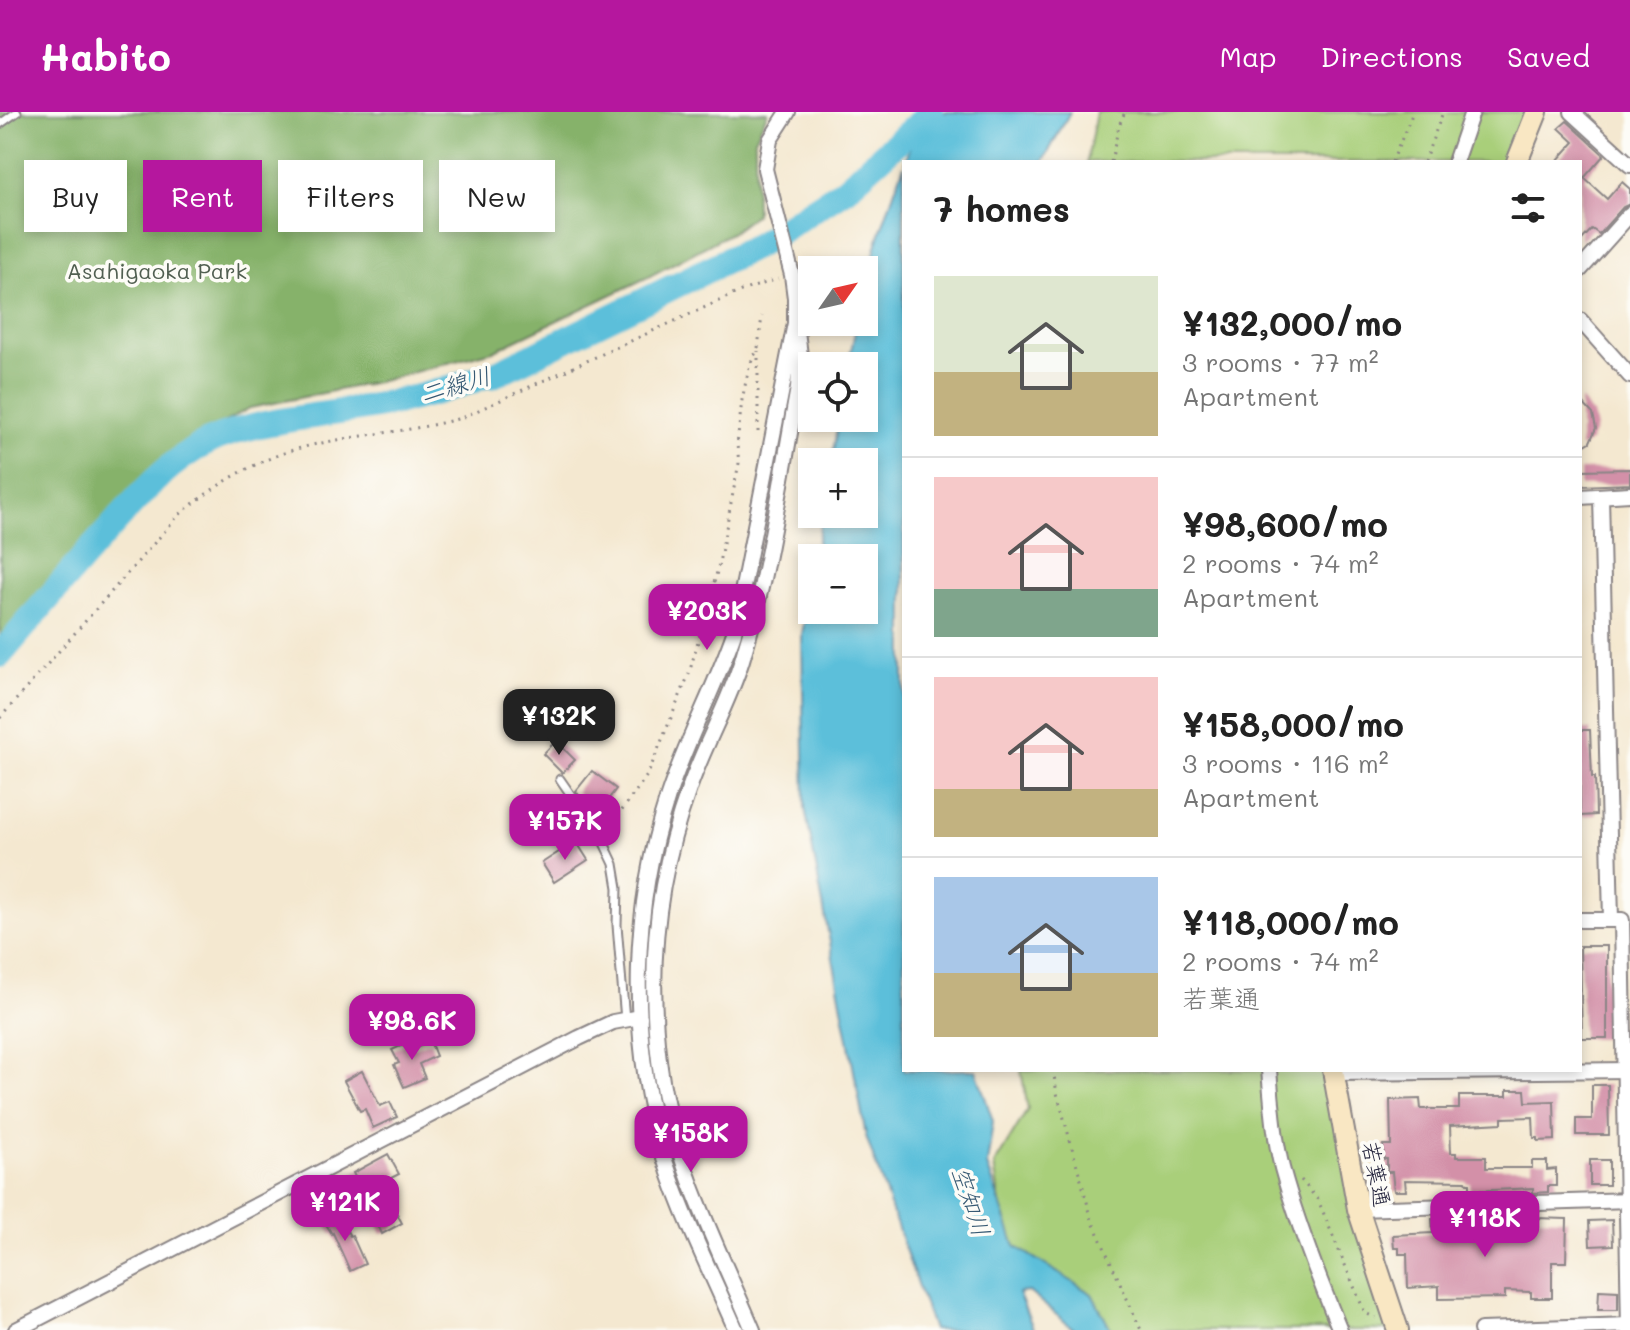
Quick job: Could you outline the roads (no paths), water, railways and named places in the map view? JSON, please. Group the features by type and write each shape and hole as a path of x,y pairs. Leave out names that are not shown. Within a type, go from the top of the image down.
{"street":[{"path":"753,1330 692,1185 669,1113 657,1042 654,954 665,873 677,827 689,788 740,664 756,607 798,388 800,355 792,275 768,184 766,153 770,140 788,112"},
{"path":"1456,160 1472,112"},
{"path":"1518,160 1537,112"},
{"path":"1572,112 1630,165"},
{"path":"1582,268 1630,214"},
{"path":"1582,322 1630,376"},
{"path":"736,1330 676,1190 661,1146 642,1061 638,961 650,869 669,794 734,633 795,323"},
{"path":"1582,497 1630,494"},
{"path":"1481,1330 1630,1327 1628,1070 1601,496"},
{"path":"1582,920 1621,920"},
{"path":"16,1330 579,1038 613,1022 640,1017"},
{"path":"1582,1070 1628,1070"},
{"path":"1269,1072 1275,1134 1285,1178 1305,1243 1340,1330"},
{"name":"若葉通","path":"1333,1072 1358,1209 1398,1330"},
{"path":"1358,1209 1628,1200"}],"lane":[{"path":"0,124 17,112"},
{"path":"560,779 601,839 614,864 625,1020"}],"water":[{"path":"923,112 1070,112 1044,160 906,160"},
{"name":"空知川","path":"902,170 902,1072 977,1072 993,1121 987,1165 1015,1246 1092,1294 1111,1330 1075,1330 1029,1292 1018,1293 1034,1330 933,1330 866,1136 805,808 802,635 804,624 878,624 878,544 817,544 820,528 878,528 878,448 834,448 836,432 878,432 878,352 851,352 854,336 878,336 878,256 874,256"}],"waterway":[{"name":"二線川","path":"0,655 134,502 168,468 194,450 254,426 392,403 491,376 758,245 845,189 931,112"}],"park label":[{"name":"Asahigaoka Park","path":"157,270"}]}
